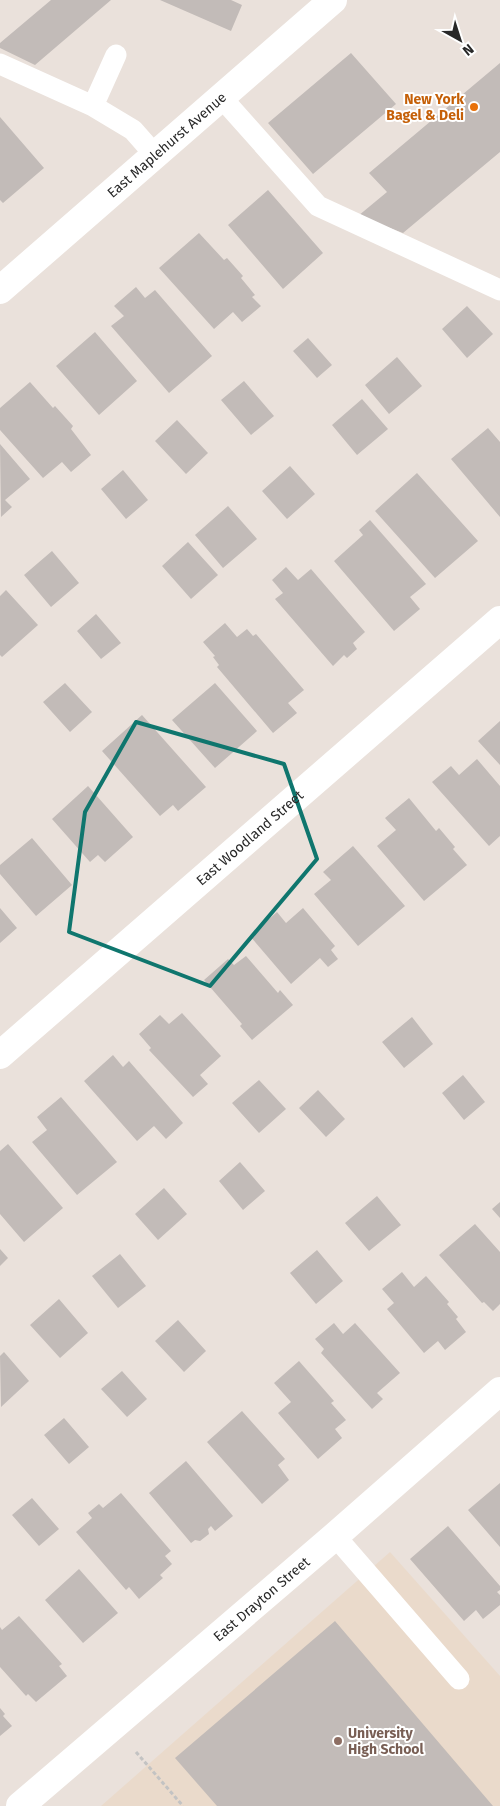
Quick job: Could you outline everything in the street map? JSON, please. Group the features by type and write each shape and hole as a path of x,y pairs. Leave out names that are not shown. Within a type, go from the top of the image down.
{"street":[{"name":"East Maplehurst Avenue","path":"0,290 333,0"},
{"name":"East Woodland Street","path":"0,1055 500,620"},
{"name":"East Drayton Street","path":"20,1806 335,1536 500,1391"}],"lane":[{"path":"93,106 116,55"},
{"path":"0,64 93,106 133,130 154,155"},
{"path":"221,97 318,206 500,290"},
{"path":"335,1536 459,1679"}],"path":[{"path":"131,1745 183,1806"}],"highlighted area":[{"path":"136,722 284,764 317,859 210,986 69,932 85,812"}],"shaded area":[{"name":"University High School","path":"390,1552 500,1676 500,1806 101,1806"}],"building":[{"path":"51,0 111,0 35,65 0,48 0,43"},
{"path":"160,0 231,0 242,5 231,31"},
{"path":"351,53 396,104 313,174 268,123"},
{"name":"New York Bagel & Deli","path":"500,63 500,152 403,233 358,216 387,192 369,173"},
{"path":"0,117 44,168 3,203 0,200"},
{"path":"268,190 323,253 283,289 228,225"},
{"path":"199,233 224,260 227,258 243,276 241,278 255,295 252,297 261,306 242,322 233,312 214,329 159,268"},
{"path":"136,287 145,298 155,290 212,356 169,393 111,326 124,316 114,306"},
{"path":"467,306 493,334 467,358 442,329"},
{"path":"95,332 137,381 99,415 56,366"},
{"path":"308,338 332,365 317,378 293,351"},
{"path":"397,357 422,386 389,414 365,385"},
{"path":"244,381 274,416 251,435 221,400"},
{"path":"30,382 53,408 55,406 73,426 71,429 91,455 71,472 62,462 43,478 0,430 0,408"},
{"path":"362,399 388,429 357,455 332,425"},
{"path":"177,420 208,453 186,474 155,441"},
{"path":"488,428 500,442 500,517 451,459"},
{"path":"0,444 30,479 5,500 12,507 1,517"},
{"path":"290,466 315,494 287,519 262,491"},
{"path":"123,470 148,500 126,519 101,489"},
{"path":"417,473 478,541 435,578 375,511"},
{"path":"228,506 257,539 223,568 195,535"},
{"path":"370,520 426,584 410,597 420,609 394,631 334,561 363,535 359,530"},
{"path":"188,542 218,575 191,599 162,566"},
{"path":"52,551 79,583 51,607 24,575"},
{"path":"286,567 298,580 311,569 365,632 353,643 357,649 347,658 344,655 333,666 275,599 283,593 272,580"},
{"path":"6,590 38,625 2,657 0,655 0,596"},
{"path":"96,614 121,643 101,659 77,631"},
{"path":"225,623 237,637 247,629 253,636 256,634 304,690 288,703 297,713 273,733 217,667 219,665 213,657 215,656 203,642"},
{"path":"65,683 92,712 70,732 43,702"},
{"path":"215,683 257,731 215,768 172,720"},
{"path":"142,715 206,787 178,811 173,805 160,816 102,751"},
{"path":"500,721 500,765 478,741"},
{"path":"477,759 500,786 500,836 489,846 432,782 451,766 459,775"},
{"path":"88,786 133,837 105,862 98,855 90,862 52,819"},
{"path":"409,798 436,831 439,828 455,847 453,849 467,865 424,901 377,846 396,830 385,818"},
{"path":"32,838 72,885 36,916 0,874 0,865"},
{"path":"353,846 405,906 358,946 314,894 331,880 323,872"},
{"path":"0,908 17,928 0,943"},
{"path":"303,908 335,946 331,950 338,959 328,967 320,958 291,984 250,936 277,912 286,923"},
{"path":"246,956 278,993 280,990 293,1005 252,1040 240,1026 242,1024 204,980 228,959 234,965"},
{"path":"182,1013 221,1056 200,1075 208,1084 193,1097 149,1050 151,1048 139,1034 160,1015 169,1024"},
{"path":"412,1017 433,1044 404,1068 382,1042"},
{"path":"113,1055 123,1067 129,1061 183,1123 166,1139 154,1126 137,1141 84,1081"},
{"path":"463,1075 485,1102 464,1120 442,1093"},
{"path":"259,1080 286,1109 259,1133 232,1103"},
{"path":"318,1090 345,1119 326,1137 299,1108"},
{"path":"61,1097 117,1162 77,1195 32,1142 47,1130 37,1117"},
{"path":"8,1144 63,1208 24,1242 0,1214 0,1151"},
{"path":"240,1162 265,1191 243,1210 219,1181"},
{"path":"164,1188 187,1214 158,1240 135,1214"},
{"path":"377,1196 401,1225 369,1251 345,1223"},
{"path":"500,1202 500,1218 492,1209"},
{"path":"475,1224 500,1252 500,1304 493,1311 484,1302 482,1303 439,1255"},
{"path":"0,1249 8,1258 0,1266"},
{"path":"317,1250 343,1281 316,1304 290,1273"},
{"path":"120,1254 146,1286 118,1308 92,1276"},
{"path":"402,1272 414,1287 426,1276 449,1302 447,1304 458,1317 456,1319 466,1332 445,1350 438,1341 424,1353 387,1309 394,1303 382,1289"},
{"path":"59,1299 88,1333 60,1358 30,1325"},
{"path":"178,1320 206,1351 184,1372 155,1341"},
{"path":"334,1323 343,1334 355,1323 400,1373 377,1393 383,1399 372,1409 321,1353 324,1349 315,1339"},
{"path":"4,1352 29,1381 1,1407 0,1356"},
{"path":"299,1361 334,1401 331,1403 346,1420 335,1429 342,1438 318,1459 278,1413 291,1402 274,1383"},
{"path":"122,1371 147,1399 127,1417 101,1389"},
{"path":"242,1411 285,1459 278,1465 289,1480 262,1504 207,1442"},
{"path":"64,1418 89,1447 69,1464 44,1435"},
{"path":"186,1461 233,1516 215,1531 211,1526 208,1529 209,1534 200,1541 195,1540 191,1543 149,1493"},
{"path":"500,1483 500,1547 468,1510"},
{"path":"121,1493 171,1551 165,1556 172,1564 160,1575 163,1578 139,1599 129,1587 126,1590 76,1532 92,1518 88,1513 99,1504 103,1508"},
{"path":"32,1498 59,1529 39,1546 12,1515"},
{"path":"448,1526 500,1586 500,1590 497,1592 500,1595 500,1605 483,1619 476,1610 464,1621 410,1559"},
{"path":"79,1569 118,1613 83,1643 45,1600"},
{"path":"19,1616 62,1664 59,1666 67,1676 36,1702 28,1694 26,1696 0,1667 0,1627 2,1630"},
{"path":"335,1621 493,1806 217,1806 175,1758"},
{"path":"0,1708 5,1714 3,1716 12,1726 0,1736"}],"place":[{"name":"New York Bagel & Deli","path":"474,107"},
{"name":"University High School","path":"338,1741"}]}
